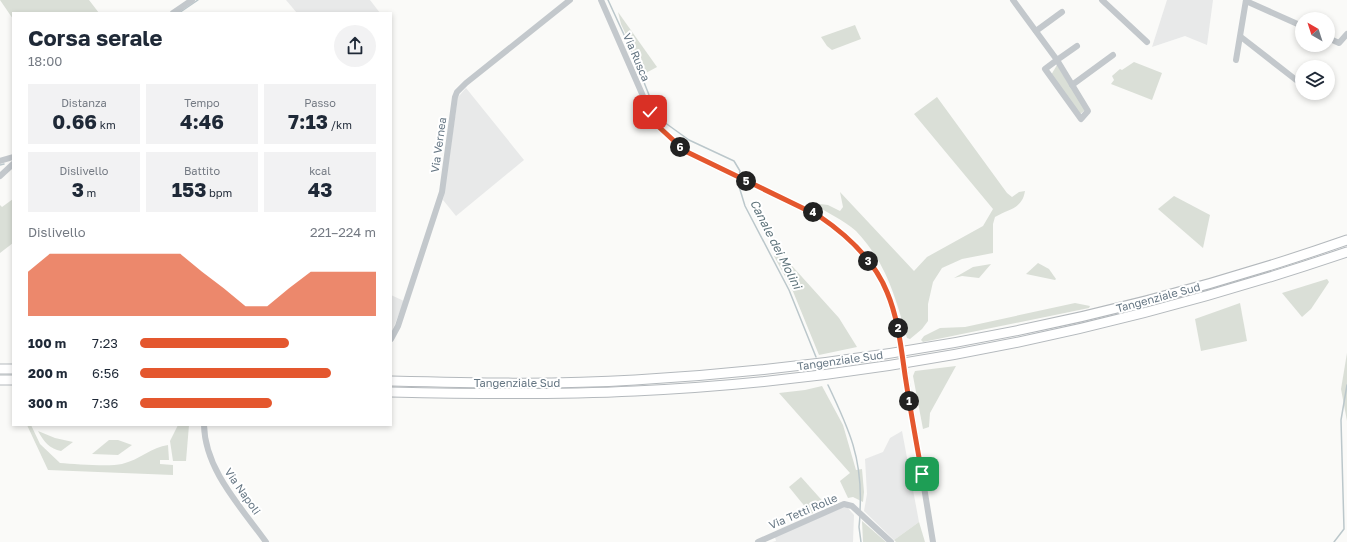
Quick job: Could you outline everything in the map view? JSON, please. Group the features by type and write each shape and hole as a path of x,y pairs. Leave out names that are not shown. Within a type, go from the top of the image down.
{"highway":[{"name":"Tangenziale Sud","path":"392,380 547,383 633,380 769,369 863,357 983,337 1104,311 1212,283 1347,240"},
{"name":"Tangenziale Sud","path":"392,392 534,394 636,391 814,375 906,362 1059,333 1168,307 1300,268 1347,252"},
{"path":"1300,268 1347,258"},
{"path":"0,369 12,369"},
{"path":"0,380 12,380"}],"street":[{"path":"174,12 192,0"},
{"name":"Via Vernea","path":"392,337 398,326 440,199 457,92 466,82 570,0"},
{"name":"Via Rusca","path":"601,0 628,60 641,94 659,127 685,151 819,216 839,230 866,260 887,292 898,328 933,542"},
{"path":"1013,0 1057,60 1088,111 1081,119 1045,69 1057,60 1078,46"},
{"path":"1102,0 1147,42"},
{"path":"1236,60 1246,0 1295,23"},
{"path":"1036,31 1062,12"},
{"path":"1335,41 1339,43 1347,34"},
{"path":"1241,37 1295,79"},
{"path":"1072,85 1113,55"},
{"path":"0,161 12,157"},
{"path":"0,176 12,165"},
{"name":"Via Napoli","path":"204,426 206,443 218,475 266,542"},
{"name":"Via Tetti Rolle","path":"758,542 844,504 848,504 855,509 891,542"}],"shaded area":[{"path":"0,0 89,0 98,12 12,12 12,18"},
{"path":"286,0 370,0 379,12 296,12"},
{"path":"1167,0 1213,0 1207,45 1185,36 1152,47"},
{"path":"618,12 657,67 644,74 621,24"},
{"path":"855,25 861,39 832,50 827,46 821,37"},
{"path":"1134,62 1162,73 1152,100 1111,84 1114,80 1112,76 1120,69 1122,70"},
{"path":"1057,65 1085,110 1079,115 1051,75"},
{"path":"466,88 524,160 456,216 443,200 458,97"},
{"path":"937,97 1007,193 1012,197 1019,192 1025,191 1018,205 995,217 993,224 993,253 962,259 942,268 933,282 928,304 928,321 922,329 910,339 907,338 889,281 883,268 867,243 851,227 812,203 828,205 840,211 843,207 840,192 914,271 927,257 983,226 993,209 914,114"},
{"path":"1174,196 1210,215 1203,248 1158,209"},
{"path":"12,200 12,244 0,253 0,205 2,207"},
{"path":"774,256 784,257 839,318 857,347 819,355 792,289"},
{"path":"1038,263 1049,269 1056,279 1026,274"},
{"path":"991,264 979,278 962,276 954,278 973,267"},
{"path":"1327,279 1329,282 1311,309 1302,317 1282,293"},
{"path":"392,295 404,301 392,331"},
{"path":"1075,303 1090,306 1089,308 923,342 921,340 924,336 940,328 965,327"},
{"path":"1240,303 1247,341 1201,351 1195,319"},
{"path":"1347,353 1347,421 1341,389"},
{"path":"956,366 930,413 929,427 923,429 913,376 915,371"},
{"path":"822,386 843,425 856,470 862,469 864,492 863,502 853,497 848,498 840,481 850,473 779,393 805,390"},
{"path":"27,426 31,426 40,444 60,463 101,465 122,464 134,460 156,448 168,445 169,460 160,460 160,464 173,465 173,475 48,470"},
{"path":"178,426 189,426 186,461 173,461 170,441"},
{"path":"38,431 55,438 73,442 61,451 57,450 48,444"},
{"path":"902,431 919,522 894,540 864,511 867,494 865,459 883,452 890,438"},
{"path":"109,440 118,440 132,445 118,455 92,454"},
{"path":"801,477 827,506 811,514 789,487"},
{"path":"846,506 854,515 853,542 772,542 776,541 775,537"},
{"path":"862,521 886,542 863,542"},
{"path":"919,522 925,542 896,542 894,540"}],"waterway":[{"path":"180,12 198,0"},
{"name":"Canale dei Molini","path":"608,0 632,52 651,100 664,122 689,140 734,161 740,171 739,174"},
{"path":"0,165 4,164"},
{"name":"Canale dei Molini","path":"738,180 745,206 789,290 816,357"},
{"name":"Canale dei Molini","path":"828,385 848,430 857,460 860,510"},
{"path":"1334,542 1344,529 1341,420 1347,385"},
{"name":"Canale dei Molini","path":"860,516 859,527 861,542"}],"route":[{"path":"650,112 659,127 685,151 819,216 839,230 857,247 887,292 898,328 922,474"}]}
